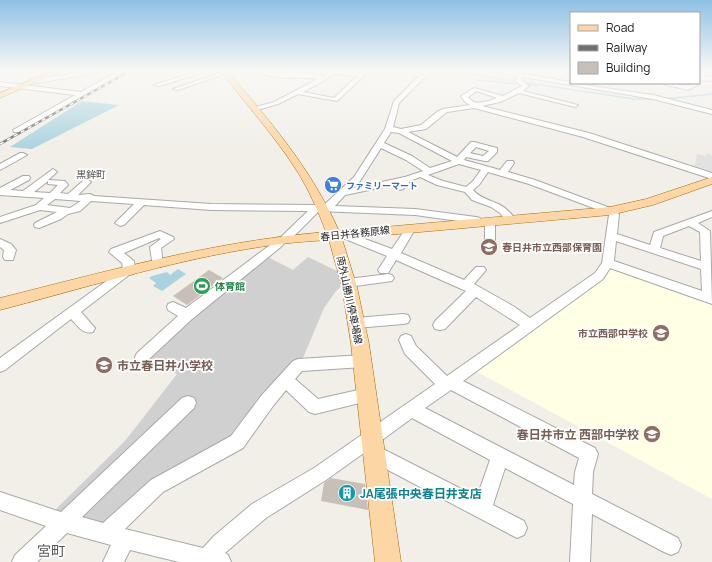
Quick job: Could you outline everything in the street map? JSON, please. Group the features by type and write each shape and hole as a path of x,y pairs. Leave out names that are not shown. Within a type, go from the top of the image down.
{"main road":[{"name":"南外山勝川停車場線","path":"244,97 309,180 322,209 338,234 363,361 388,562"},
{"name":"春日井各務原線","path":"0,304 216,251 282,240 338,234 610,211 649,202 712,180"}],"street":[{"path":"16,130 76,97"},
{"path":"254,109 271,105 286,97"},
{"path":"322,97 336,100 339,97"},
{"path":"142,357 187,315 344,193 357,179 380,144 389,128 396,102 401,97"},
{"path":"465,97 467,101 478,106 586,135 712,176"},
{"path":"538,97 570,105"},
{"path":"656,97 712,112"},
{"path":"401,131 423,127 439,113 445,110 478,106 503,98"},
{"path":"512,116 520,111 544,116 546,118 542,123"},
{"path":"0,501 63,522 217,561 220,543 259,511 320,474 374,445 412,410 599,276 608,263 614,214 610,211 532,182 458,161 401,131 389,128"},
{"path":"380,144 409,158 429,171"},
{"path":"344,193 407,179 458,161 464,154"},
{"path":"0,167 23,155"},
{"path":"502,174 510,163"},
{"path":"468,190 476,183 486,169"},
{"path":"26,193 53,172"},
{"path":"420,174 440,183 468,190 475,198 494,205 503,211 511,220"},
{"path":"16,176 41,182"},
{"path":"0,192 26,178"},
{"path":"400,187 407,179"},
{"path":"0,220 39,207 63,185 62,183 50,182"},
{"path":"71,196 87,182"},
{"path":"0,192 90,197 211,208 414,212 480,221"},
{"path":"39,207 66,210 77,209 90,197"},
{"path":"120,223 142,202"},
{"path":"39,225 57,217 66,210"},
{"path":"654,250 658,234 712,214"},
{"path":"430,222 480,221"},
{"path":"480,221 490,240"},
{"path":"608,263 711,299 705,231 690,222"},
{"path":"348,283 386,274 394,255 409,231 409,228"},
{"path":"0,366 127,272 128,261 115,252 160,234 169,240 155,247 158,264"},
{"path":"338,234 394,255 471,288 509,309 530,325"},
{"path":"612,236 707,267"},
{"path":"0,242 7,246 10,250 9,257"},
{"path":"440,325 471,288 480,270"},
{"path":"173,307 187,315"},
{"path":"72,312 88,328"},
{"path":"356,323 403,319"},
{"path":"406,340 410,350 448,383 589,454 584,472 580,562"},
{"path":"113,562 116,536 157,486 237,442 298,365 363,361"},
{"path":"286,379 315,407 368,395"},
{"path":"22,562 188,403"},
{"path":"412,410 670,545"},
{"path":"374,445 482,510 517,528"},
{"path":"482,510 500,456"}],"shaded area":[{"path":"706,153 712,155 712,173 694,169 697,154 706,156"},
{"path":"266,256 293,270 308,257 341,273 344,284 336,291 324,308 303,358 240,435 108,529 53,512 125,441 177,374 144,358"},
{"name":"春日井市立 西部中学校","path":"609,267 712,302 712,499 472,369 608,275 606,273"}],"water":[{"path":"82,101 119,105 32,149 10,147"},
{"path":"178,269 186,274 162,291 153,286 156,283 149,278 167,272 170,275"}],"building":[{"name":"ファミリーマート","path":"335,180 340,188 331,190 326,182"},
{"name":"体育館","path":"209,270 223,278 187,305 173,296"},
{"name":"JA尾張中央春日井支店","path":"331,478 365,484 368,510 321,501 324,483"}],"waterway":[{"path":"622,97 658,99"},
{"path":"665,99 682,97"}],"railway":[{"path":"0,144 83,97"}],"place":[{"name":"ファミリーマート","path":"333,185"},
{"name":"春日井市立西部保育園","path":"489,247"},
{"name":"体育館","path":"202,286"},
{"name":"市立西部中学校","path":"661,333"},
{"name":"市立春日井小学校","path":"104,365"},
{"name":"春日井市立 西部中学校","path":"652,434"},
{"name":"JA尾張中央春日井支店","path":"347,493"}],"district":[{"name":"黒鉾町","path":"91,174"},
{"name":"宮町","path":"51,550"}]}
